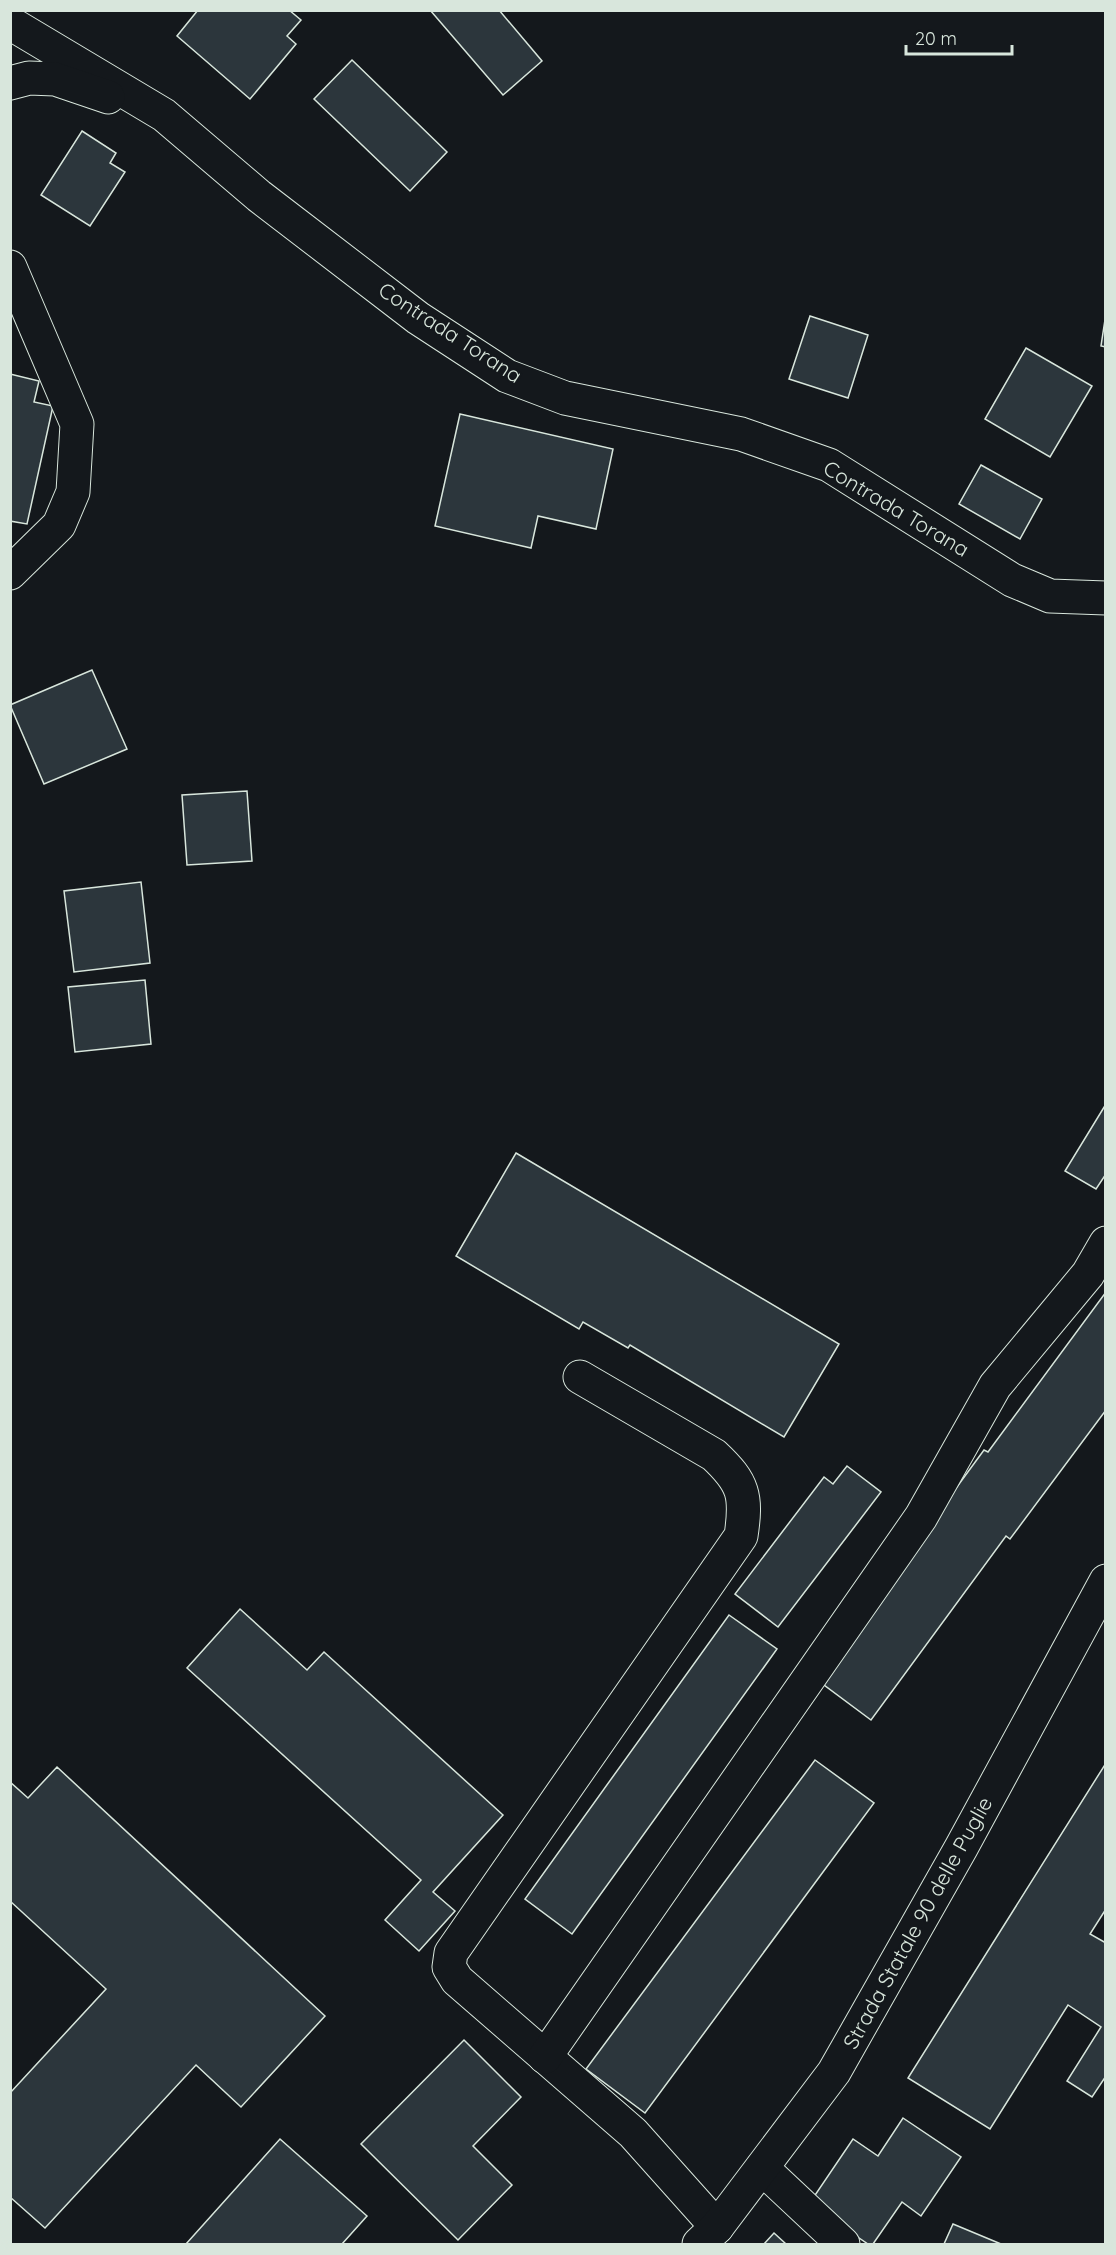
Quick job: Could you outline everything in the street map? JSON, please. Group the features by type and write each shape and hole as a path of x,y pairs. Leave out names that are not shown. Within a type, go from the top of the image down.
{"street":[{"name":"Contrada Torana","path":"10,23 164,115 259,196 408,311 507,376 565,398 741,434 829,465 1012,580 1050,596 1106,598"},
{"path":"10,83 29,78 55,79 123,104 164,115"},
{"path":"10,267 77,424 73,492 59,525 10,573"},
{"path":"545,2057 921,1517 995,1386 1088,1274 1106,1243"},
{"path":"580,1377 714,1455 730,1470 743,1493 744,1512 741,1536 451,1953 449,1967 458,1980 633,2133 708,2236"},
{"name":"Strada Statale 90 delle Puglie","path":"708,2236 834,2072 962,1848 1106,1581"},
{"path":"762,2168 843,2244"}],"building":[{"path":"198,10 289,10 301,20 287,36 296,44 250,99 177,36"},
{"path":"430,10 499,10 542,61 503,95"},
{"path":"352,60 447,152 410,191 314,99"},
{"path":"82,131 116,153 110,163 125,172 90,226 41,195"},
{"path":"1106,313 1106,347 1101,346"},
{"path":"810,316 868,335 848,398 789,379"},
{"path":"1026,348 1092,386 1050,457 985,419"},
{"path":"10,374 39,381 34,402 53,406 27,524 10,521"},
{"path":"460,414 613,449 596,529 538,516 531,548 435,526"},
{"path":"981,465 1042,499 1020,539 959,504"},
{"path":"92,670 127,749 44,784 10,705"},
{"path":"247,791 252,861 187,865 182,795"},
{"path":"141,882 150,963 74,972 64,891"},
{"path":"145,980 151,1044 75,1052 68,987"},
{"path":"1106,1104 1106,1174 1096,1189 1065,1171"},
{"path":"516,1153 839,1344 784,1437 630,1345 628,1348 583,1322 579,1329 456,1256"},
{"path":"1106,1292 1106,1410 1010,1539 1006,1536 871,1720 816,1679 984,1450 988,1452"},
{"path":"847,1466 881,1492 778,1627 735,1594 824,1477 833,1484"},
{"path":"240,1609 307,1670 324,1652 503,1815 433,1892 455,1911 419,1951 385,1920 421,1880 187,1668"},
{"path":"729,1615 777,1649 572,1934 525,1899"},
{"path":"815,1760 874,1803 645,2113 586,2069"},
{"path":"1106,1763 1106,1909 1090,1934 1106,1943 1106,2076 1092,2097 1067,2081 1101,2027 1068,2005 990,2129 908,2078"},
{"path":"57,1767 325,2016 241,2107 196,2065 45,2228 10,2197 10,2093 106,1989 10,1901 10,1782 28,1798"},
{"path":"464,2040 521,2097 473,2146 512,2185 458,2240 361,2144"},
{"path":"903,2118 961,2157 921,2216 902,2202 873,2244 868,2244 809,2204 853,2139 878,2156"},
{"path":"280,2139 367,2216 342,2244 186,2244"},
{"path":"953,2224 1001,2244 944,2244"},
{"path":"774,2233 786,2244 764,2244"}]}
